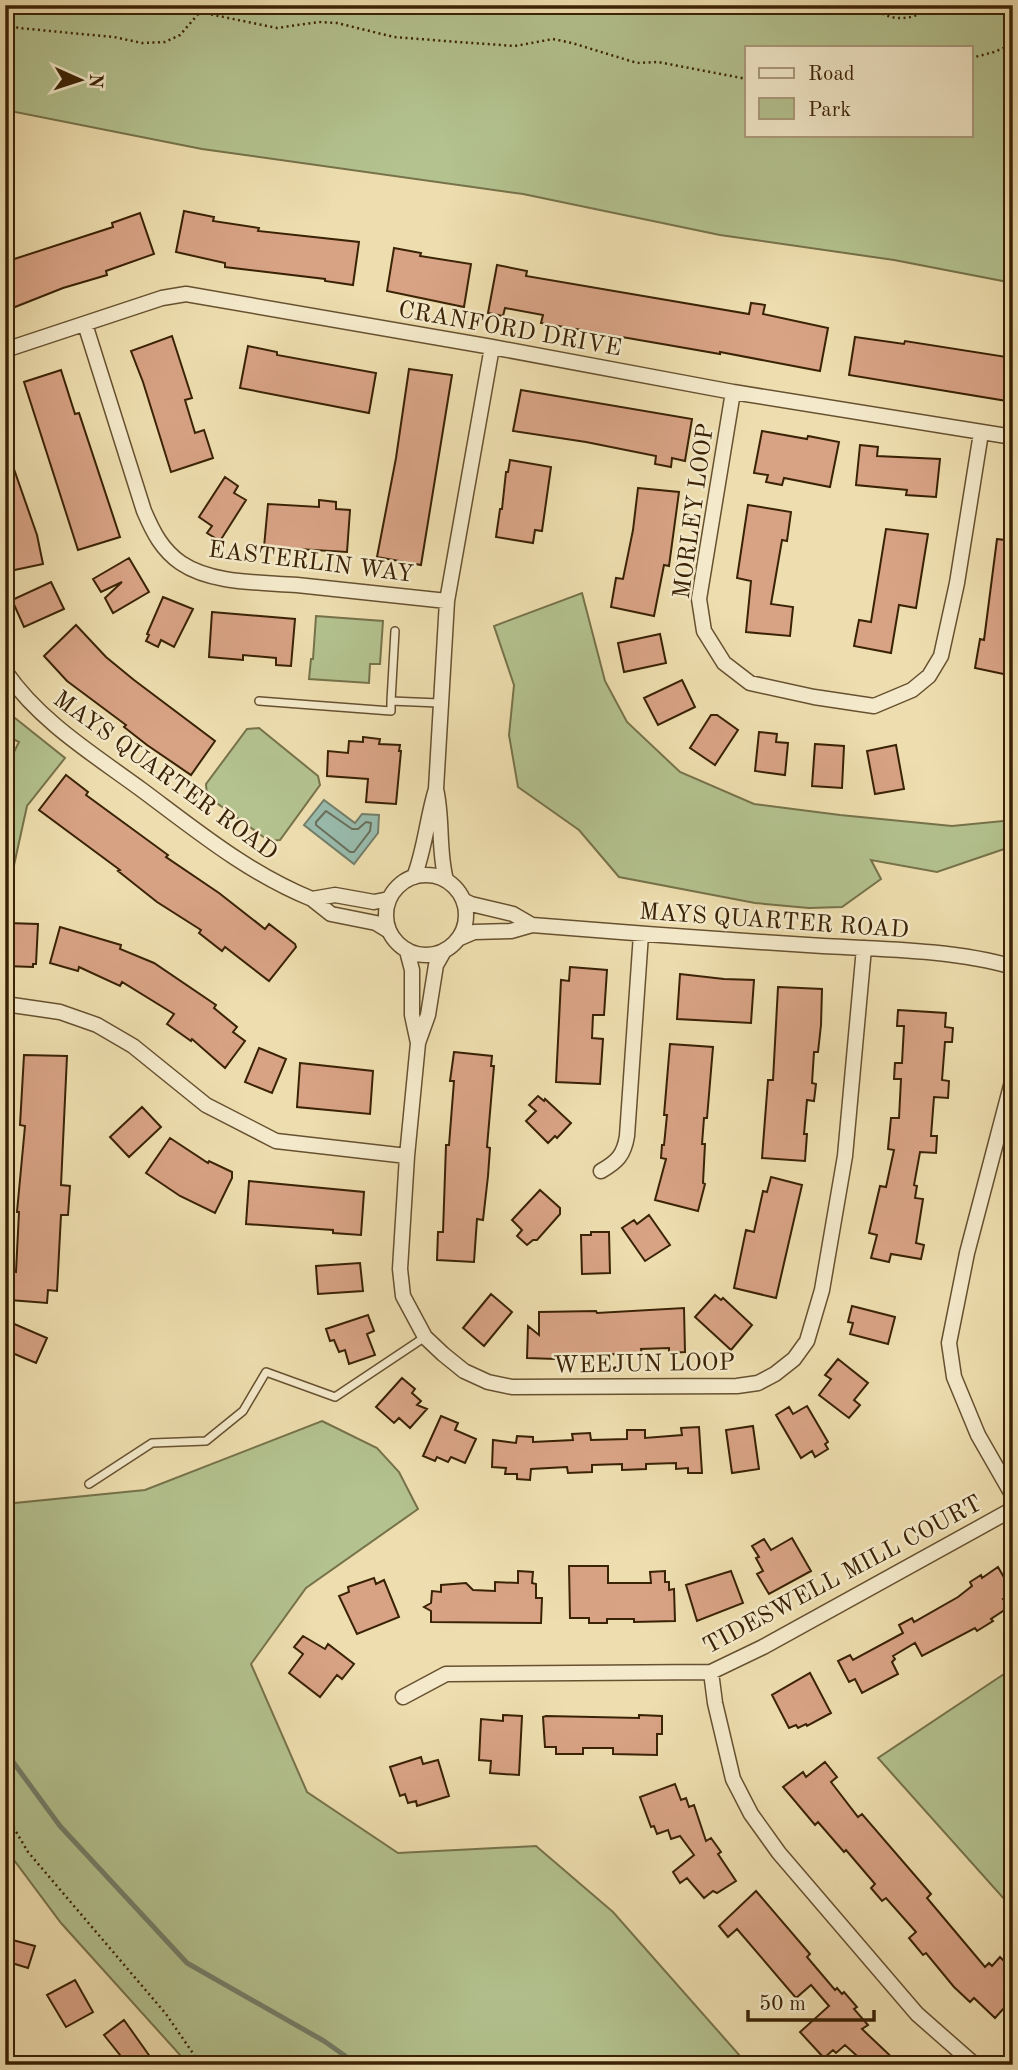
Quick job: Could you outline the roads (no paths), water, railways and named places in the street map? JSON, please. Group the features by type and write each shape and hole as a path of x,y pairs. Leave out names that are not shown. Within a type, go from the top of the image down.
{"street":[{"name":"CRANFORD DRIVE","path":"5,350 162,298 186,295 492,347 733,392 1013,437"},
{"name":"EASTERLIN WAY","path":"85,324 144,512 153,534 168,552 182,563 198,572 240,579 447,601"},
{"path":"446,880 440,859 441,810 436,789 447,601 492,347"},
{"name":"MORLEY LOOP","path":"733,392 699,599 704,631 724,663 750,683 814,697 874,706 912,690 929,676 941,656 957,583 981,433"},
{"name":"MAYS QUARTER ROAD","path":"5,671 42,715 246,866 280,886 312,899 331,914 376,923 389,931 407,951"},
{"path":"414,877 436,789"},
{"path":"389,931 386,910 390,899 404,882 424,875 446,880 456,888 463,900 465,926 460,938"},
{"name":"MAYS QUARTER ROAD","path":"312,899 335,895 374,902 390,899"},
{"name":"MAYS QUARTER ROAD","path":"463,900 513,914 532,925"},
{"name":"MAYS QUARTER ROAD","path":"444,951 460,938 474,932 511,931 532,925 864,948 987,959 1013,967"},
{"path":"601,1171 615,1163 624,1153 627,1136 641,934"},
{"name":"WEEJUN LOOP","path":"444,951 436,965 428,1015 418,1044 400,1269 403,1296 425,1337 464,1371 488,1382 512,1387 737,1386 758,1382 775,1374 794,1359 807,1341 822,1290 845,1156 864,948"},
{"path":"407,951 425,956 444,951"},
{"name":"WEEJUN LOOP","path":"407,951 412,970 412,1015 418,1044"},
{"path":"5,1004 60,1012 97,1025 133,1046 205,1105 276,1141 407,1156"},
{"path":"1013,1078 967,1253 949,1343 954,1377 978,1435 1013,1496"},
{"name":"TIDESWELL MILL COURT","path":"403,1697 446,1674 711,1672 763,1647 1013,1509"},
{"path":"711,1672 715,1703 733,1779 751,1814 788,1864 917,2014 975,2065"}],"lane":[{"path":"259,701 391,710 395,631"},
{"path":"391,701 439,704"},
{"path":"89,1484 152,1443 206,1441 243,1410 266,1372 335,1397 425,1337"}],"water":[{"path":"324,800 355,823 362,814 379,815 378,833 354,864 304,825"}],"waterway":[{"path":"5,1751 60,1826 187,1963 324,2041 358,2065"}]}
